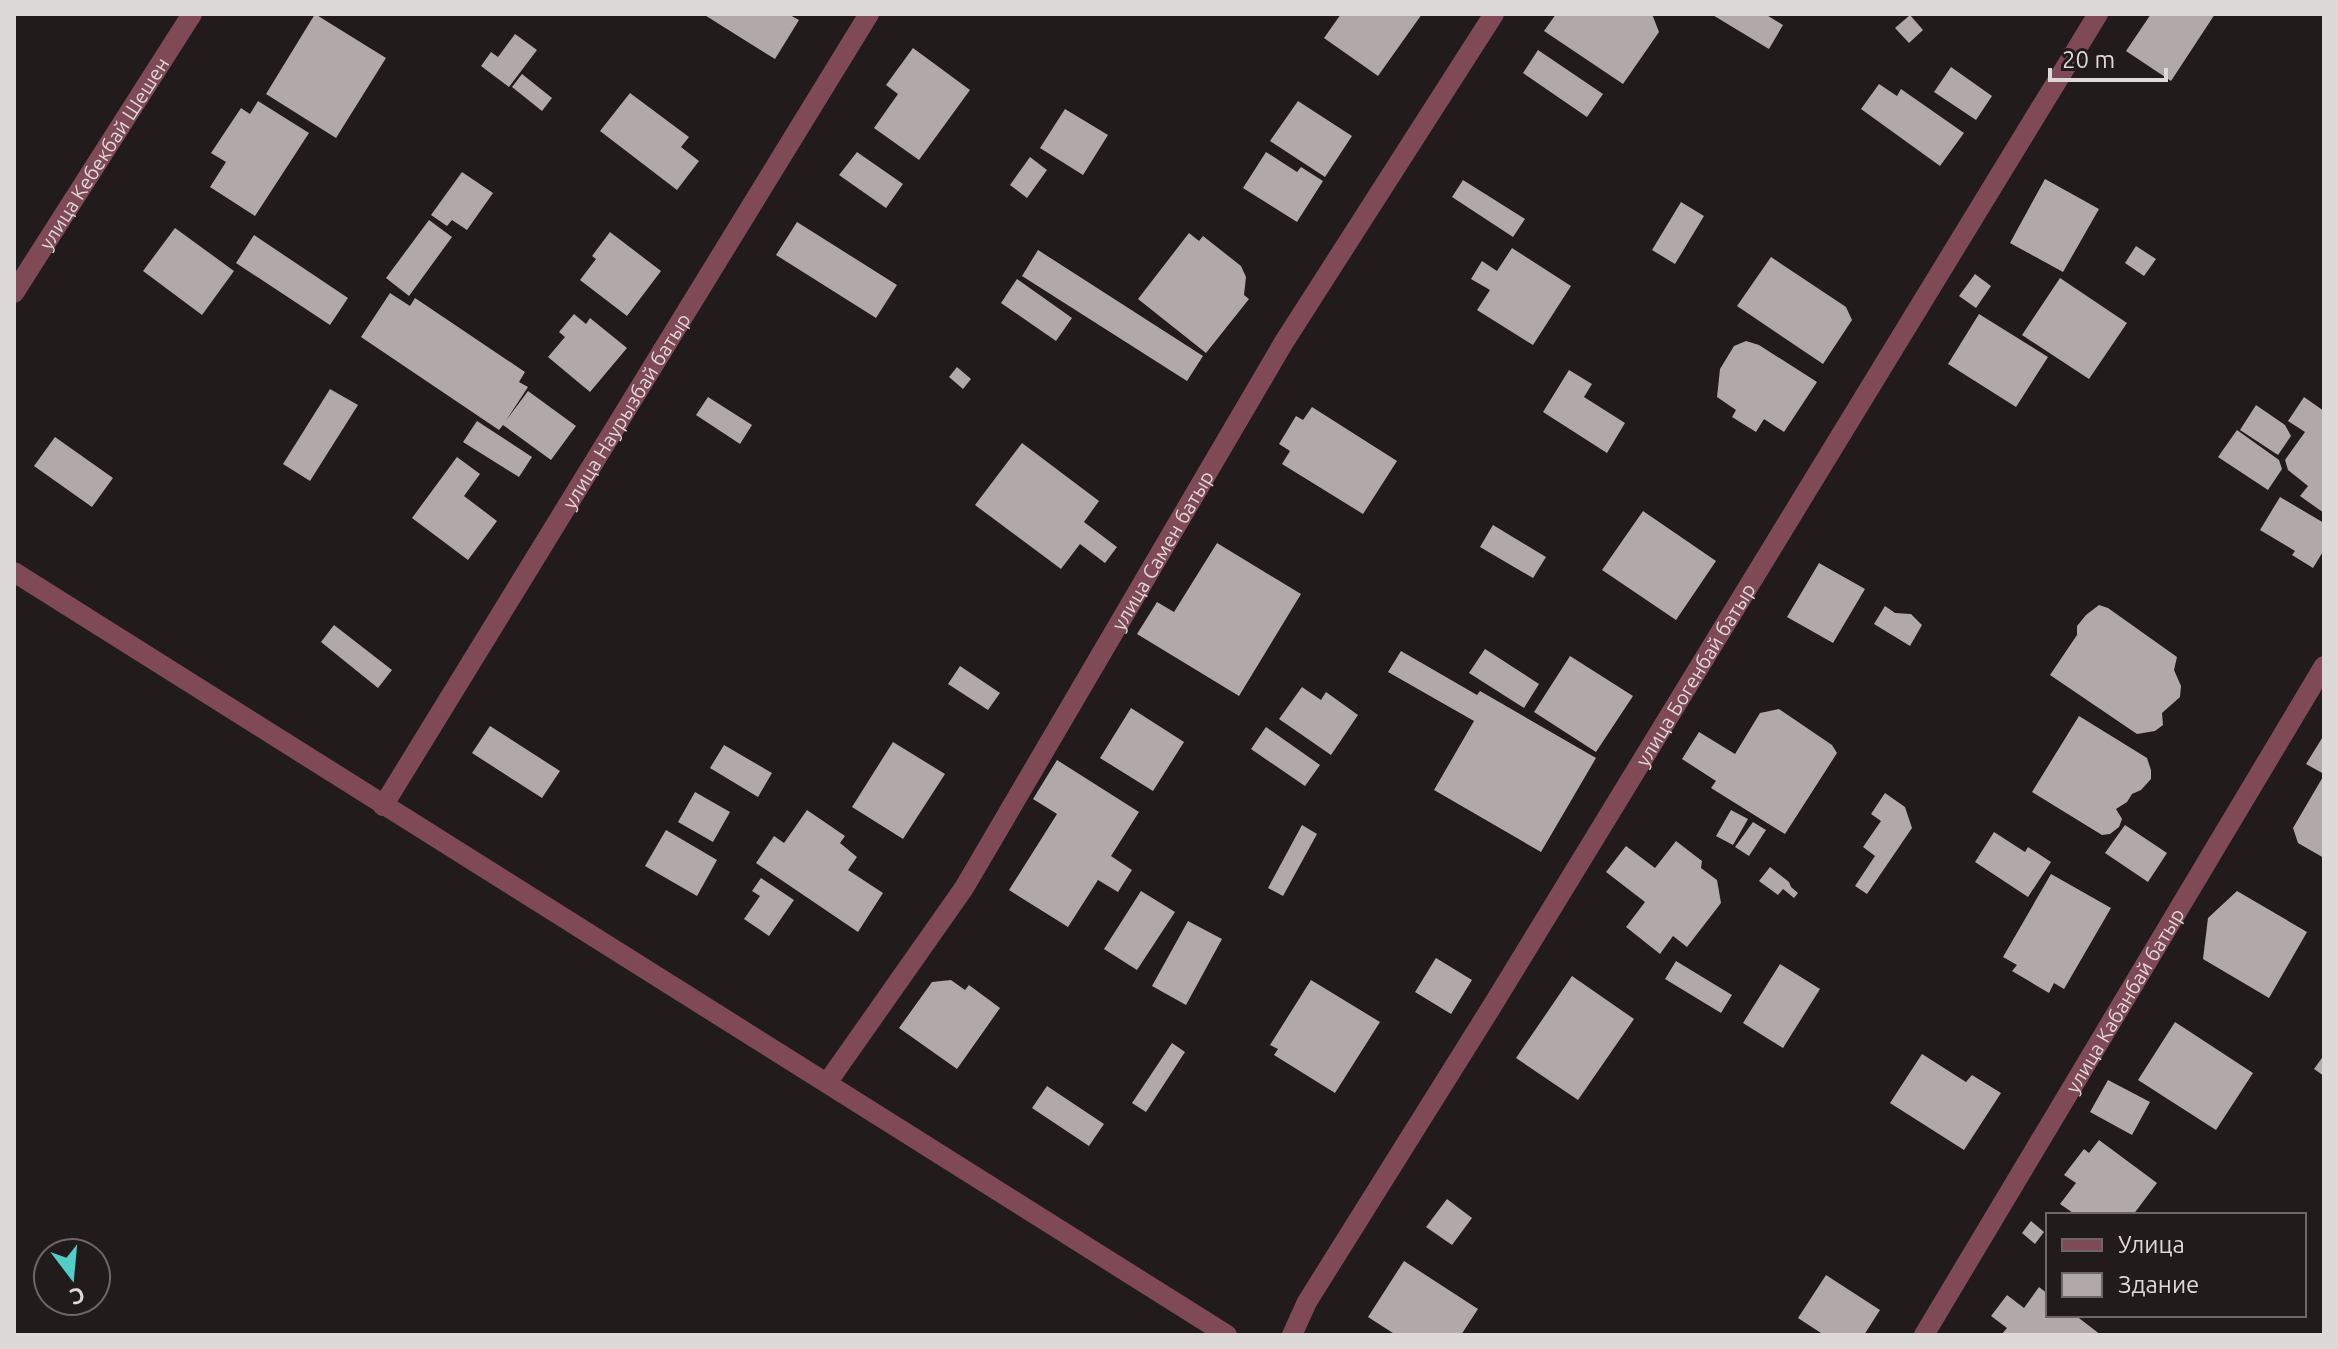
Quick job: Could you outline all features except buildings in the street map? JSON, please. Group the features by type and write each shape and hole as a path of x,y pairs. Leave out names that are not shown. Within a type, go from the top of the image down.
{"street":[{"name":"улица Кебекбай Шешен","path":"14,293 192,14"},
{"name":"улица Наурызбай батыр","path":"383,806 869,14"},
{"name":"улица Самен батыр","path":"827,1083 964,888 1284,342 1494,14"},
{"name":"улица Богенбай батыр","path":"1292,1335 1307,1302 1494,1003 2098,14"},
{"path":"14,572 1227,1335"},
{"name":"улица Кабанбай батыр","path":"1924,1335 2324,666"}]}
